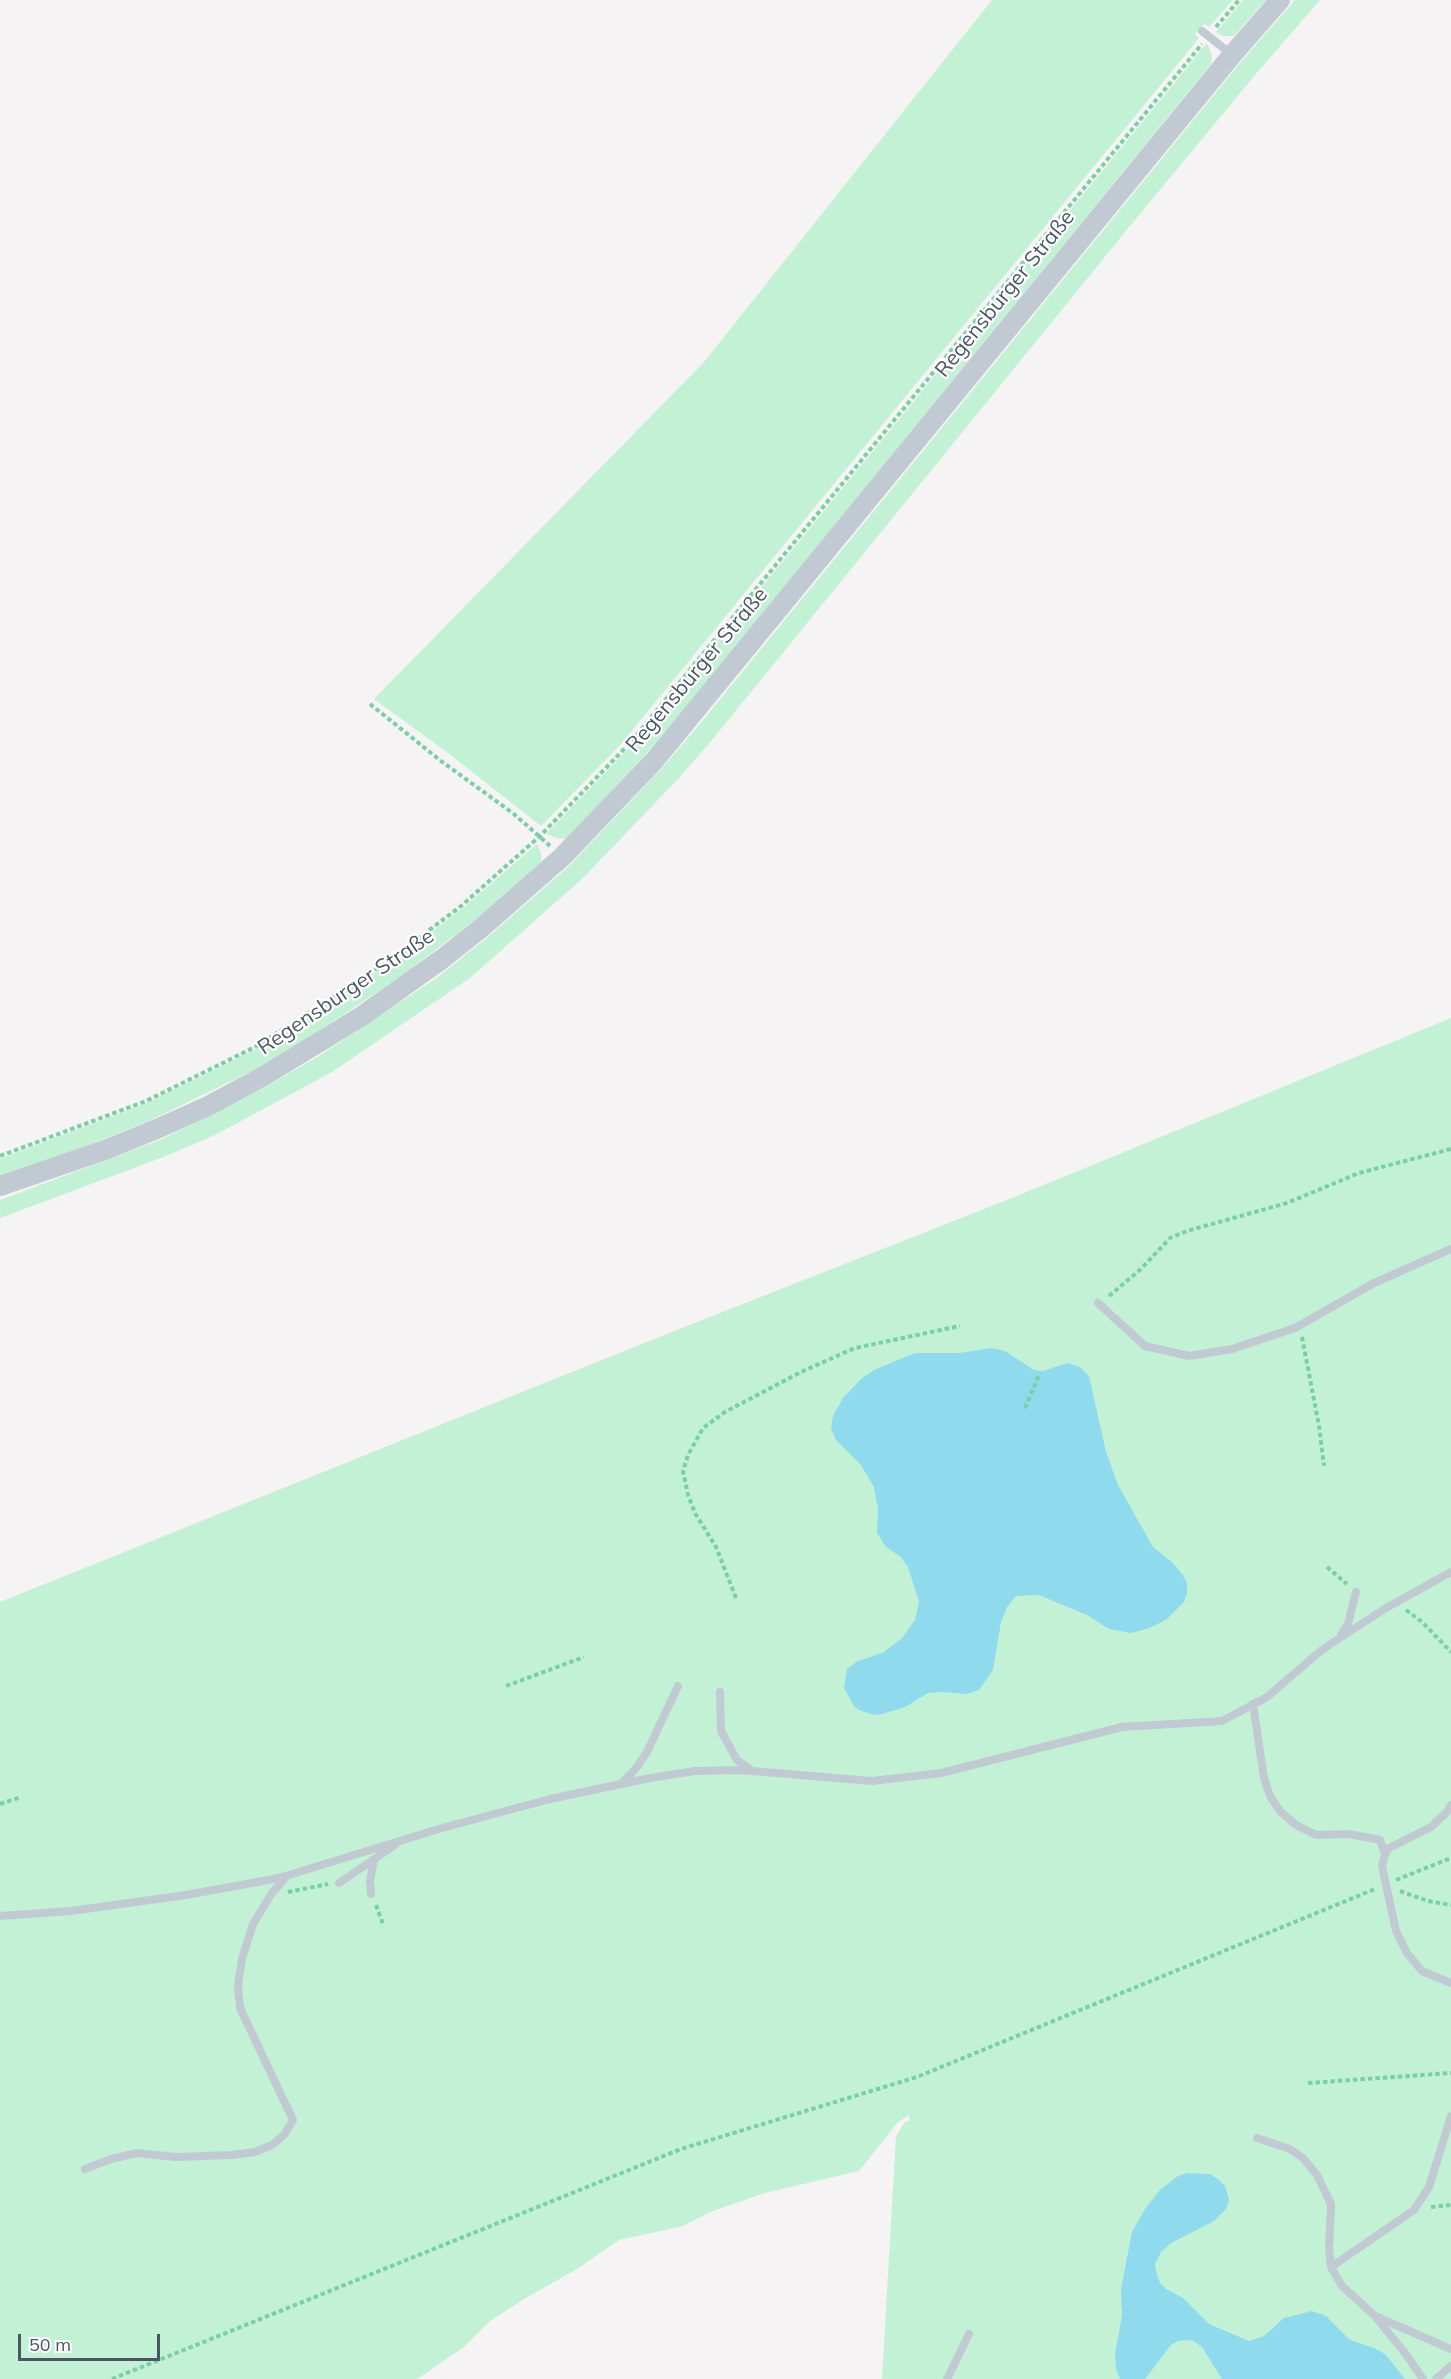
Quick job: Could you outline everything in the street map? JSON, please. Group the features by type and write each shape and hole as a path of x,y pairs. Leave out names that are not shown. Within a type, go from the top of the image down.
{"street":[{"name":"Regensburger Straße","path":"0,1186 105,1150 159,1128 208,1106 262,1077 362,1016 433,966 562,857 654,761 1232,55 1280,0"}],"lane":[{"path":"1206,34 1232,55"},
{"path":"1098,1303 1145,1346 1189,1356 1232,1349 1299,1326 1374,1283 1451,1249"},
{"path":"0,1916 71,1911 186,1895 287,1876 403,1840 550,1799 694,1771 752,1771 872,1781 941,1773 1122,1727 1222,1721 1268,1696 1323,1649 1386,1608 1451,1572"},
{"path":"1340,1638 1348,1624 1356,1592"},
{"path":"622,1784 647,1752 678,1686"},
{"path":"720,1692 721,1731 737,1760 752,1771"},
{"path":"1253,1704 1264,1778 1270,1796 1280,1811 1296,1825 1316,1835 1349,1834 1380,1840 1385,1854"},
{"path":"1451,1805 1431,1827 1389,1848 1382,1866 1396,1931 1407,1953 1422,1971 1451,1983"},
{"path":"339,1883 403,1840"},
{"path":"371,1894 370,1881 374,1860"},
{"path":"85,2169 111,2158 137,2153 176,2157 255,2152 272,2145 284,2135 293,2120 240,2008 237,1986 242,1959 253,1924 272,1893 287,1876"},
{"path":"1331,2267 1414,2210 1429,2187 1451,2116"},
{"path":"1257,2138 1290,2149 1303,2158 1317,2175 1330,2204 1331,2267 1342,2286 1374,2315 1423,2379"},
{"path":"1374,2315 1451,2349"},
{"path":"947,2379 969,2334"},
{"path":"1436,2379 1451,2366"}],"path":[{"path":"0,1156 146,1101 255,1047 390,960 461,906 540,836 630,743 1206,34 1239,0"},
{"path":"370,704 441,761 535,831"},
{"path":"1098,1303 1121,1287 1170,1238 1187,1231 1287,1203 1359,1173 1451,1149"},
{"path":"735,1598 716,1547 695,1513 683,1471 688,1455 703,1428 725,1412 855,1347 960,1326"},
{"path":"1299,1326 1319,1426 1324,1466"},
{"path":"1025,1408 1040,1373"},
{"path":"506,1686 584,1657"},
{"path":"0,1804 21,1797"},
{"path":"112,2379 681,2150 917,2077 1451,1858"},
{"path":"1394,1888 1428,1901 1451,1905"},
{"path":"1308,2083 1451,2073"}],"green space":[{"path":"992,0 1233,0 1209,27 1204,24 1195,34 1199,38 621,744 541,826 448,753 374,699 704,362"},
{"path":"1243,0 1266,0 1234,36 1223,36 1216,32"},
{"path":"1295,0 1320,0 1130,226 712,740 679,778 583,878 470,978 332,1072 217,1134 166,1156 0,1218 0,1200 160,1140 267,1086 322,1054 438,977 568,867 663,767 699,725 1240,63"},
{"path":"1207,43 1212,56 1211,64 685,708 645,755 566,839 546,834 634,743"},
{"path":"537,844 541,853 541,862 474,921 397,979 308,1038 256,1069 153,1119 0,1177 0,1159 147,1103 256,1049 392,962 463,908"},
{"path":"1451,1018 1451,2379 882,2379 896,2136 905,2122 909,2121 909,2115 898,2122 859,2171 765,2193 710,2212 683,2226 619,2240 577,2269 490,2321 464,2347 417,2379 0,2379 0,1602 1012,1198"}],"water":[{"path":"991,1348 1005,1351 1034,1370 1043,1371 1068,1363 1080,1367 1089,1376 1106,1452 1118,1485 1153,1547 1172,1562 1183,1575 1187,1583 1184,1602 1167,1619 1150,1628 1131,1633 1109,1629 1087,1615 1039,1595 1016,1596 1007,1607 1001,1622 993,1670 979,1690 967,1694 928,1693 905,1707 882,1714 874,1715 859,1710 854,1706 844,1688 847,1669 856,1662 884,1652 902,1638 915,1620 919,1602 908,1567 901,1557 886,1547 877,1533 878,1509 874,1487 861,1465 836,1440 831,1428 833,1416 843,1398 861,1379 876,1369 915,1353 959,1353"},
{"path":"1187,2173 1210,2174 1225,2186 1229,2200 1226,2209 1214,2221 1171,2243 1161,2252 1155,2264 1160,2283 1166,2289 1183,2298 1209,2324 1249,2341 1264,2336 1284,2318 1312,2311 1326,2316 1350,2340 1385,2354 1405,2379 1222,2379 1202,2347 1192,2340 1178,2341 1171,2345 1145,2379 1120,2379 1116,2369 1115,2354 1122,2316 1121,2289 1132,2232 1145,2209 1160,2190 1178,2176"}]}
